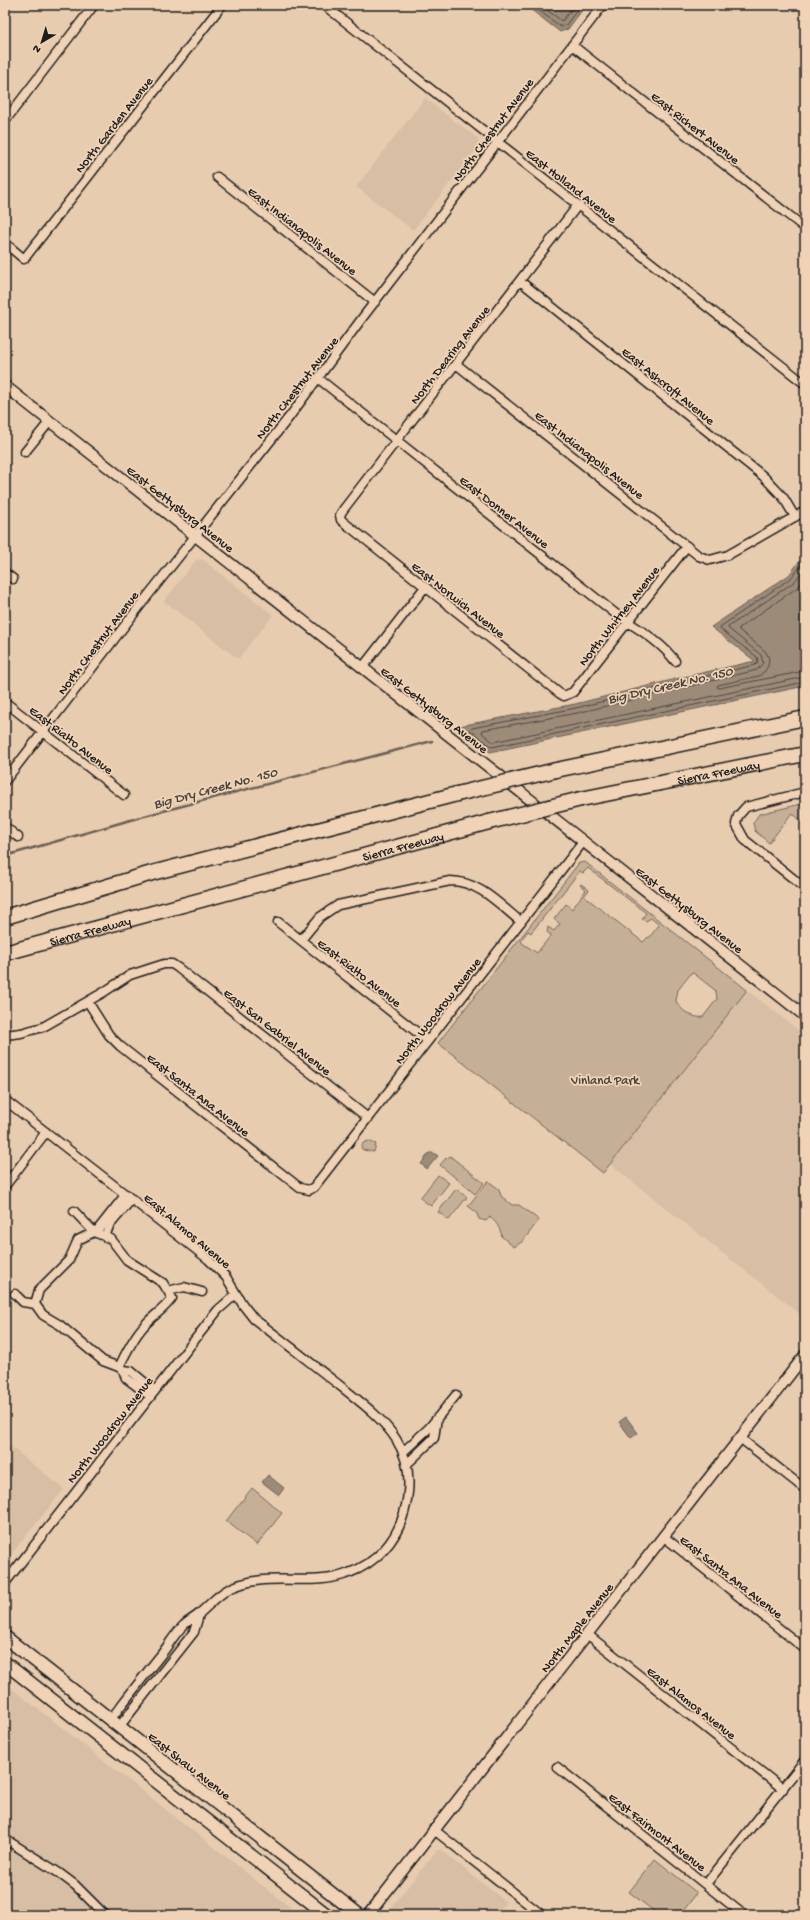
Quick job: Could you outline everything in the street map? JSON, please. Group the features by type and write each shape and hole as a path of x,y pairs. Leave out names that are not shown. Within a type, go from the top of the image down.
{"highway":[{"path":"5,917 152,873 457,794 556,770 805,718"},
{"name":"Sierra Freeway","path":"5,954 489,822 581,799 805,754"}],"main road":[{"name":"East Shaw Avenue","path":"5,1637 359,1915"},
{"path":"5,1663 327,1915"}],"street":[{"path":"5,121 94,5"},
{"name":"North Garden Avenue","path":"5,243 24,259 222,5"},
{"name":"East Holland Avenue","path":"324,5 805,384"},
{"name":"North Chestnut Avenue","path":"5,781 146,598 319,379 375,302 603,5"},
{"name":"East Richert Avenue","path":"572,45 805,228"},
{"name":"East Indianapolis Avenue","path":"217,177 375,302"},
{"name":"North Dearing Avenue","path":"340,517 343,510 578,205"},
{"name":"East Ashcroft Avenue","path":"520,281 763,476 783,497 795,517"},
{"name":"East Indianapolis Avenue","path":"456,364 699,556 710,560 728,555 795,517"},
{"name":"East Donner Avenue","path":"319,379 664,650 675,661"},
{"name":"East Gettysburg Avenue","path":"5,386 805,1016"},
{"path":"25,452 50,421"},
{"path":"795,517 805,511"},
{"name":"East Norwich Avenue","path":"340,517 343,523 559,694 566,696"},
{"name":"North Whitney Avenue","path":"566,696 573,692 687,546"},
{"path":"5,573 13,579"},
{"path":"362,668 425,587"},
{"name":"East Rialto Avenue","path":"5,702 124,795"},
{"path":"805,792 753,804 742,810 736,819 738,829 745,840 805,888"},
{"path":"5,827 18,837"},
{"name":"North Woodrow Avenue","path":"308,1190 314,1186 368,1118 584,842"},
{"path":"302,940 320,917 338,905 450,882 462,882 475,886 521,922"},
{"name":"East Rialto Avenue","path":"278,922 428,1041"},
{"name":"East San Gabriel Avenue","path":"88,1002 126,976 162,965 172,964 368,1118"},
{"path":"5,1035 40,1028 88,1002"},
{"name":"East Santa Ana Avenue","path":"88,1002 109,1035 120,1046 300,1188 308,1190"},
{"name":"East Alamos Avenue","path":"5,1100 208,1259 226,1277 254,1319 376,1415 397,1439 407,1464 409,1487 402,1520 391,1542 373,1560 346,1574 327,1579 271,1579 246,1582 219,1595 199,1615 184,1625 114,1723"},
{"path":"5,1186 46,1132"},
{"path":"35,1304 39,1290 69,1260 78,1240 95,1232 129,1196"},
{"path":"105,1236 109,1226 129,1196"},
{"path":"74,1212 95,1232 111,1239 127,1260 163,1283 172,1298 165,1308 144,1325 134,1338 121,1369"},
{"path":"168,1292 184,1287 202,1292"},
{"path":"15,1294 23,1302 35,1304 43,1315 60,1325 103,1361 121,1369 126,1378 153,1393"},
{"name":"North Woodrow Avenue","path":"5,1583 218,1310 236,1294"},
{"name":"North Maple Avenue","path":"368,1915 433,1829 805,1355"},
{"path":"403,1452 423,1434 456,1395"},
{"path":"407,1464 434,1438 437,1418"},
{"path":"740,1438 805,1490"},
{"name":"East Santa Ana Avenue","path":"663,1536 805,1649"},
{"path":"114,1723 194,1632 199,1615"},
{"name":"East Alamos Avenue","path":"587,1634 783,1788"},
{"path":"706,1884 805,1760"},
{"name":"East Fairmont Avenue","path":"557,1767 744,1915"},
{"path":"433,1829 542,1915"},
{"path":"7,1843 69,1881 105,1915"}],"shaded area":[{"path":"425,98 477,138 479,146 413,230 356,187"},
{"path":"202,559 273,615 238,659 164,601 196,560"},
{"path":"747,990 805,1035 805,1318 610,1164"},
{"path":"5,1442 64,1489 5,1562"},
{"path":"5,1683 300,1915 5,1915"},
{"path":"437,1850 441,1850 506,1902 496,1915 385,1915"}],"green space":[{"path":"805,803 805,824 792,813 769,843 755,831 753,823 759,814"},
{"name":"Vinland Park","path":"585,862 747,990 603,1173 438,1043 579,863","holes":["588,868 646,913 642,919 646,921 651,918 659,925 649,938 648,937 643,942 584,896 589,890 581,884 580,885 586,890 572,909 566,904 554,919 560,924 554,931 548,927 547,932 551,935 537,953 522,943 521,940 528,931 531,933 580,871 583,873","692,972 716,991 717,999 703,1017 695,1017 687,1013 680,1008 676,1001 678,990"]},
{"path":"368,1141 376,1144 374,1152 363,1150 361,1148 362,1144"},
{"path":"450,1156 484,1183 475,1194 440,1165"},
{"path":"438,1175 449,1183 431,1206 420,1198"},
{"path":"488,1181 499,1189 501,1196 512,1205 519,1205 539,1220 523,1241 514,1247 502,1237 495,1221 490,1217 486,1221 479,1219 476,1212 468,1206"},
{"path":"456,1189 467,1197 449,1220 438,1212"},
{"path":"252,1488 282,1513 257,1545 226,1521"},
{"path":"655,1859 697,1893 680,1915 659,1915 629,1892"}],"water":[{"path":"525,5 586,5 568,29 560,32"},
{"path":"805,554 805,686 490,752 459,726 575,704 755,661 711,627 789,575"},
{"path":"429,1153 434,1153 438,1156 427,1169 421,1164"},
{"path":"626,1417 638,1433 631,1438 619,1422"},
{"path":"268,1475 284,1488 279,1495 262,1482"}],"waterway":[{"name":"Big Dry Creek No. 150","path":"5,856 148,815 432,741"}]}
